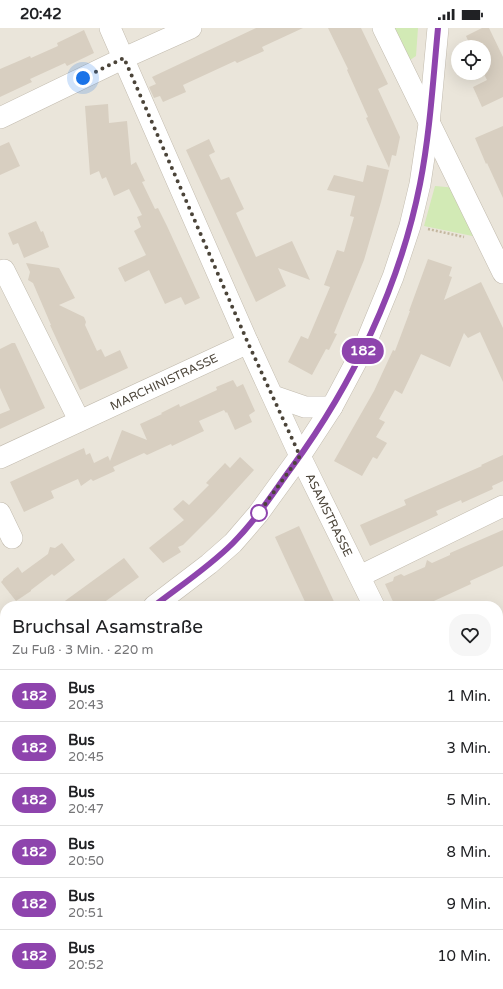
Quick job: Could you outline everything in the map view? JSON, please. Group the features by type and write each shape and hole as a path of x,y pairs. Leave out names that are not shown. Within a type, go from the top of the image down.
{"street":[{"name":"ASAMSTRASSE","path":"110,28 248,343 300,456 372,601"},
{"path":"0,118 190,28"},
{"path":"383,28 503,273"},
{"path":"161,601 209,564 233,543 258,514 300,456 332,407 365,345 393,277 410,226 420,184 429,124 438,28"},
{"path":"4,270 79,420"},
{"name":"MARCHINISTRASSE","path":"0,458 79,420 248,343"},
{"path":"273,396 305,407 332,407"},
{"path":"360,576 503,506"},
{"path":"0,513 12,538"}],"path":[{"path":"410,226 488,242"}],"shaded area":[{"path":"0,28 503,28 503,601 0,601"}],"green space":[{"path":"394,28 418,28 416,56 410,60"},
{"path":"435,186 457,188 482,238 424,226"}],"building":[{"path":"256,28 303,28 262,47 264,51 237,63 235,61 183,85 186,92 163,102 160,96 154,98 149,87 156,84 152,77"},
{"path":"328,28 361,28 388,84 378,89 400,137 396,156 392,155 389,168 366,118 368,117 347,70 348,69"},
{"path":"482,28 489,28 503,57 503,97 482,107 473,87 487,80 491,80 491,40 468,40 466,36"},
{"path":"84,30 94,53 67,66 65,63 30,79 32,82 0,97 0,69 30,56 31,58 58,46 57,43"},
{"path":"108,104 109,123 127,121 131,165 136,162 145,181 142,182 155,209 158,208 167,226 200,298 185,305 181,297 165,304 149,270 125,282 118,268 146,255 134,231 141,227 137,217 142,215 129,189 114,196 106,177 102,179 99,171 90,175 85,106"},
{"path":"503,126 503,198 475,138"},
{"path":"209,139 215,152 209,155 221,180 229,177 244,209 236,213 256,257 292,241 310,280 278,268 286,286 256,302 186,150"},
{"path":"9,142 20,166 0,175 0,146"},
{"path":"367,165 389,170 381,202 364,260 334,333 337,334 329,350 326,349 312,375 288,362 301,336 308,339 330,287 324,285 337,250 344,252 354,217 350,216 355,196 327,190 334,175 363,182"},
{"path":"36,221 41,232 43,231 49,247 24,258 18,243 13,245 8,233"},
{"path":"428,259 452,267 449,276 452,277 444,300 481,282 503,328 503,382 480,332 468,338 464,333 450,367 421,354 402,394 395,390 379,419 385,422 376,437 387,443 377,459 373,457 362,476 334,461 374,391 393,350 395,351"},
{"path":"26,263 59,268 75,298 59,305 84,317 86,322 85,325 97,351 101,349 105,357 120,350 128,368 80,390 50,325 33,283 28,280 30,272"},
{"path":"15,343 45,408 0,429 0,414 10,410 0,388 0,349"},
{"path":"233,380 237,387 243,384 255,411 249,415 252,422 235,430 227,412 226,413 224,410 199,421 204,431 172,446 171,444 147,455 144,453 113,467 115,471 93,481 91,479 81,486 78,479 51,491 54,498 24,512 10,482 84,448 86,455 90,453 94,463 108,456 110,461 122,430 147,440 140,424 179,404 180,407 217,390 216,387"},
{"path":"503,455 503,481 492,486 493,489 462,503 461,500 436,511 438,515 370,546 360,525 406,505 404,500 482,466 481,465"},
{"path":"240,457 254,470 214,514 183,545 178,547 181,552 163,563 149,548 184,520 173,509 183,500 189,505 209,485 206,483 225,463 230,468"},
{"path":"299,526 334,601 305,601 275,537"},
{"path":"503,530 503,566 470,581 471,584 434,601 393,601 385,584 393,581 394,577 401,574 404,576 425,567 427,560 432,563 450,555 450,553"},
{"path":"62,543 75,560 54,576 52,574 16,601 1,582 3,579 18,567 22,573 48,554 50,547 55,548"},
{"path":"124,558 139,577 106,601 65,601"}],"bus line":[{"name":"182","path":"161,601 209,564 233,543 258,514 300,456 332,407 365,345 393,277 410,226 420,184 429,124 438,28"}],"route":[{"path":"83,78 124,58 248,343 300,456 258,514 259,513"}]}
